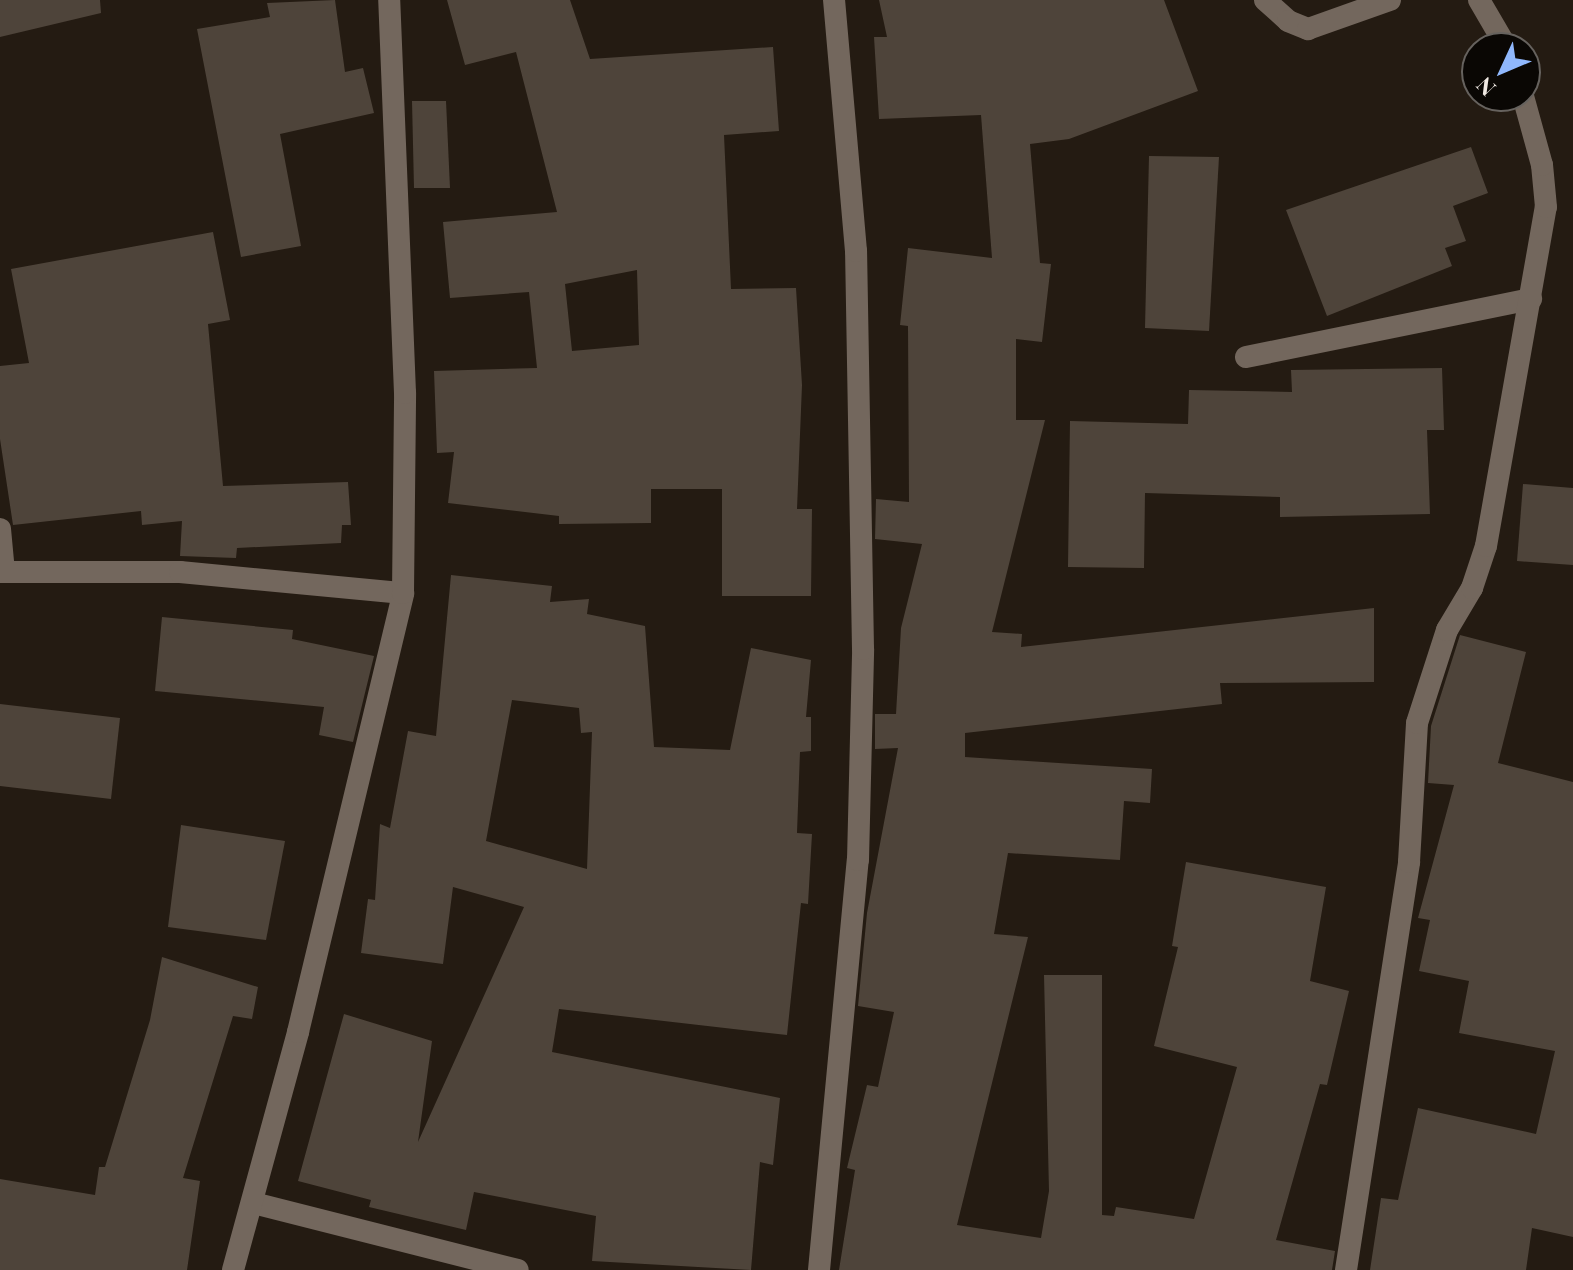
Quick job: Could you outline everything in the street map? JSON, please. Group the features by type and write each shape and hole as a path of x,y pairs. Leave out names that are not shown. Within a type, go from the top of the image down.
{"street":[{"path":"233,1270 253,1203 403,593 406,409 389,0"},
{"path":"819,1270 858,860 863,649 856,251 834,0"},
{"path":"1265,0 1288,21 1308,29 1390,0"},
{"path":"1479,0 1498,32"},
{"path":"1346,1270 1409,862 1417,723 1447,630 1472,588 1486,546 1546,207 1542,165 1527,112"},
{"path":"1246,357 1531,299"},
{"path":"0,529 2,572 180,572 403,593"},
{"path":"253,1203 518,1270"}],"building":[{"path":"0,0 100,0 101,13 0,37"},
{"path":"335,0 345,72 363,68 374,113 280,134 301,246 241,257 197,29 270,17 267,3"},
{"path":"447,0 570,0 590,59 773,47 779,131 724,135 731,289 796,288 802,385 797,509 812,509 811,596 722,596 722,489 651,489 651,523 559,524 559,516 448,503 454,452 437,453 434,371 537,368 529,292 450,298 443,222 557,212 516,52 465,65","holes":["637,270 639,345 572,351 565,284"]},
{"path":"879,0 1164,0 1198,91 1069,139 1030,144 1040,263 1051,264 1042,342 1016,339 1016,420 1045,420 992,632 1022,634 1021,647 1374,608 1374,682 1220,683 1222,704 965,733 965,757 1152,769 1150,803 1124,801 1120,860 1008,853 994,934 1028,937 957,1225 1041,1238 1049,1191 1044,975 1102,975 1102,1215 1114,1216 1116,1207 1194,1219 1237,1067 1154,1046 1178,947 1172,946 1186,862 1326,887 1310,981 1349,991 1327,1085 1320,1084 1276,1240 1335,1251 1332,1270 839,1270 855,1170 847,1168 867,1085 878,1087 894,1012 858,1006 867,913 898,748 875,749 875,714 896,714 901,628 922,544 875,539 876,499 909,502 908,326 900,325 908,248 992,258 981,115 879,119 874,37 887,37"},
{"path":"412,101 446,101 450,188 414,188"},
{"path":"1471,147 1488,193 1453,206 1466,241 1445,248 1452,266 1327,316 1286,210"},
{"path":"1149,156 1219,157 1209,331 1145,328"},
{"path":"213,232 230,320 208,324 223,486 348,482 351,525 342,525 341,543 237,548 236,558 180,556 182,521 142,525 141,511 13,525 0,439 0,366 29,363 11,269"},
{"path":"1442,368 1444,430 1427,430 1430,514 1280,517 1280,497 1145,493 1144,568 1068,567 1070,421 1188,424 1189,390 1292,392 1291,370"},
{"path":"1523,484 1573,488 1573,565 1517,561"},
{"path":"451,575 552,586 550,602 589,599 587,614 645,626 654,747 730,750 751,648 811,660 806,717 811,717 811,751 800,752 797,833 812,834 808,904 801,903 787,1035 559,1009 552,1052 780,1098 773,1165 760,1162 751,1270 592,1261 596,1216 474,1192 466,1230 369,1207 371,1200 298,1181 344,1014 432,1041 418,1142 524,907 453,887 443,964 361,953 368,899 375,900 380,824 390,828 408,731 436,736","holes":["512,700 579,708 581,733 592,732 587,869 486,841"]},
{"path":"162,617 293,630 292,639 374,656 353,742 319,735 324,707 155,691"},
{"path":"1460,635 1526,652 1498,763 1573,782 1573,1237 1532,1228 1526,1270 1370,1270 1381,1198 1398,1200 1418,1108 1536,1134 1555,1051 1459,1033 1469,981 1419,971 1430,920 1418,918 1454,785 1428,783 1431,726"},
{"path":"0,704 120,718 111,799 0,786"},
{"path":"181,825 285,841 266,940 168,927"},
{"path":"162,957 258,987 252,1019 233,1016 183,1178 200,1181 187,1270 0,1270 0,1179 95,1195 99,1167 105,1167 150,1020"}]}
